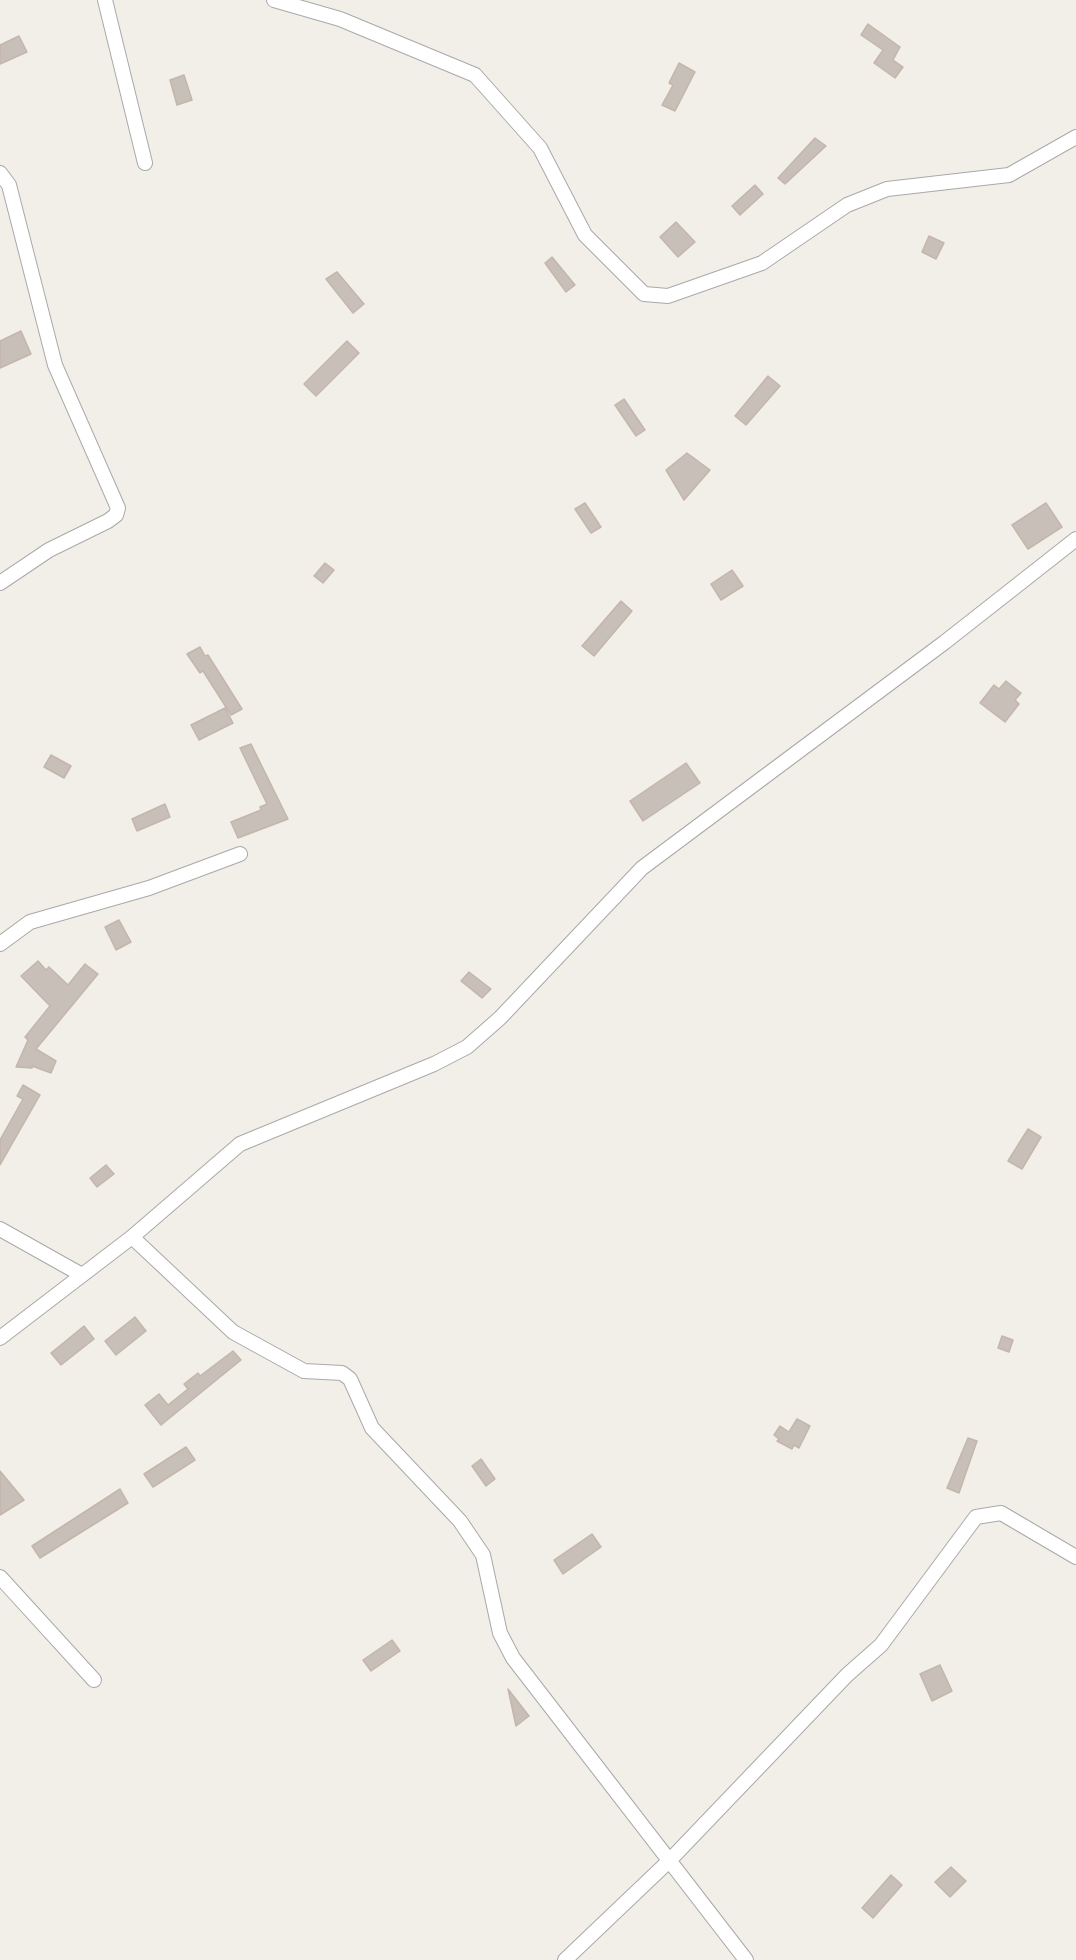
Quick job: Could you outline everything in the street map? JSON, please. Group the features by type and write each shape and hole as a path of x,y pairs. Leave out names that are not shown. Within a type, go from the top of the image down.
{"street":[{"path":"105,0 145,164"},
{"path":"274,0 340,19 475,75 540,148 585,235 644,294 668,296 762,263 847,205 887,189 1009,175 1076,137"},
{"path":"0,173 9,185 55,365 118,508 116,515 49,550 0,583"},
{"path":"0,1338 132,1237 240,1144 434,1064 467,1047 500,1018 642,868 936,649 1076,539"},
{"path":"0,944 30,922 149,888 240,855"},
{"path":"0,1230 82,1275"},
{"path":"132,1237 233,1332 304,1371 342,1373 350,1379 372,1428 460,1521 483,1555 500,1633 513,1658 746,1960"},
{"path":"565,1960 670,1860 847,1675 881,1645 936,1567 976,1517 1001,1513 1076,1557"},
{"path":"0,1577 94,1680"}],"building":[{"path":"868,24 900,47 893,60 903,67 895,78 874,63 883,50 861,35"},
{"path":"19,36 27,52 0,64 0,45"},
{"path":"679,63 695,72 675,111 662,105 673,85 669,83"},
{"path":"184,75 192,100 177,105 170,80"},
{"path":"815,138 826,146 785,184 778,178"},
{"path":"755,185 763,194 740,215 732,206"},
{"path":"676,222 695,242 678,257 660,237"},
{"path":"929,236 944,243 936,259 922,252"},
{"path":"552,257 575,285 566,292 545,263"},
{"path":"337,272 364,304 353,313 326,279"},
{"path":"21,331 31,354 0,368 0,341"},
{"path":"347,341 359,353 316,396 304,384"},
{"path":"768,376 780,386 746,425 735,416"},
{"path":"624,399 645,430 636,436 615,405"},
{"path":"687,453 710,470 684,500 666,470"},
{"path":"585,503 601,527 591,533 575,509"},
{"path":"1046,503 1062,527 1028,549 1012,525"},
{"path":"325,563 334,570 323,583 314,576"},
{"path":"732,570 743,586 721,600 711,584"},
{"path":"621,601 632,611 594,656 582,646"},
{"path":"200,647 205,656 208,655 242,709 231,715 203,671 200,673 187,654"},
{"path":"1006,681 1021,693 1015,700 1019,704 1005,722 980,703 994,685 999,689"},
{"path":"225,708 233,723 199,740 191,725"},
{"path":"251,744 288,819 238,838 231,822 261,810 260,807 267,804 240,748"},
{"path":"51,755 71,766 64,778 44,767"},
{"path":"686,763 700,783 643,821 630,801"},
{"path":"165,804 170,817 137,831 132,819"},
{"path":"119,920 131,942 116,950 105,927"},
{"path":"38,961 46,970 49,967 68,985 85,964 98,974 36,1049 56,1061 51,1073 32,1066 32,1068 16,1067 28,1040 25,1037 50,1006 21,976"},
{"path":"469,972 491,989 482,998 461,981"},
{"path":"23,1085 40,1095 0,1165 0,1140 23,1099 17,1096"},
{"path":"1028,1129 1041,1137 1022,1169 1008,1161"},
{"path":"106,1165 114,1174 97,1187 90,1178"},
{"path":"135,1317 146,1331 116,1355 105,1341"},
{"path":"84,1326 94,1339 61,1365 51,1353"},
{"path":"1002,1336 1013,1340 1009,1352 998,1348"},
{"path":"233,1351 241,1360 161,1425 145,1405 159,1394 168,1405 188,1389 184,1384 198,1373 200,1376"},
{"path":"797,1419 810,1426 799,1448 794,1445 792,1449 777,1441 779,1439 774,1435 780,1426 789,1432"},
{"path":"968,1438 977,1441 959,1493 947,1488"},
{"path":"186,1447 195,1460 153,1487 144,1474"},
{"path":"481,1459 495,1479 486,1486 472,1466"},
{"path":"0,1471 24,1500 0,1515"},
{"path":"120,1489 128,1503 40,1558 32,1546"},
{"path":"592,1534 601,1547 563,1574 554,1560"},
{"path":"392,1640 400,1651 371,1671 363,1660"},
{"path":"940,1665 952,1691 932,1701 920,1674"},
{"path":"508,1689 529,1716 516,1726"},
{"path":"951,1867 966,1881 950,1897 935,1882"},
{"path":"891,1875 902,1885 873,1918 862,1908"}]}
